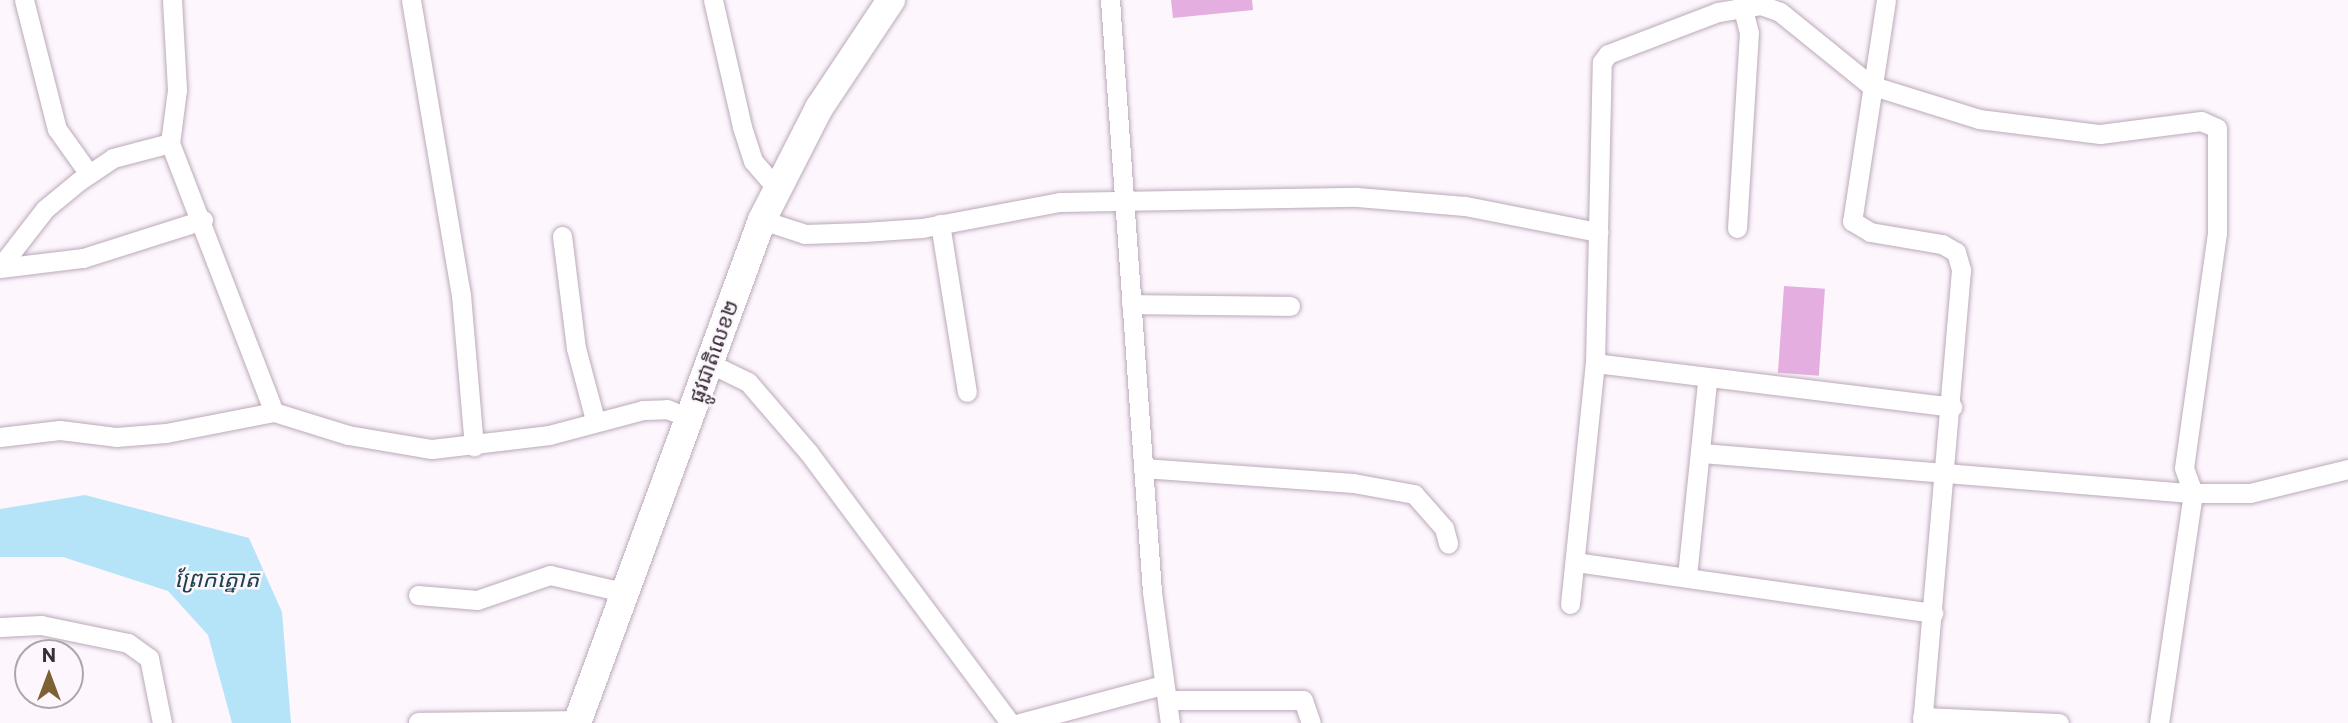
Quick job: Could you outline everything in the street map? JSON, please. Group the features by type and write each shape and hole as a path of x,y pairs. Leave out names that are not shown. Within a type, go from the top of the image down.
{"highway":[{"name":"ផ្លូវជាតិលេខ២","path":"578,721 762,220 818,108 891,0"}],"street":[{"path":"24,0 57,129 89,174"},
{"path":"172,0 177,90 170,143 203,220 274,412"},
{"path":"411,0 461,295 474,446"},
{"path":"713,0 742,127 753,161 777,189"},
{"path":"1110,0 1143,468 1170,723"},
{"path":"1886,0 1870,85 1852,221 1870,232 1956,251 1961,270 1947,478 1922,720 2059,723"},
{"path":"1737,228 1749,33 1742,5"},
{"path":"1570,604 1595,363 1602,62 1608,54 1742,5 1780,12 1870,85 2021,129 2100,134 2201,121 2217,128 2217,233 2185,446 2193,493 2159,723"},
{"path":"0,268 45,209 89,174 145,145 170,143"},
{"path":"762,220 805,234 940,224 1060,202 1357,197 1465,206 1598,232"},
{"path":"0,268 83,258 203,220"},
{"path":"940,224 967,392"},
{"path":"562,236 576,348 595,420"},
{"path":"1131,304 1290,306"},
{"path":"709,363 748,382 809,453 1010,723"},
{"path":"1595,363 1707,382 1952,407"},
{"path":"1687,576 1702,453 1707,382"},
{"path":"0,437 60,430 116,437 166,433 274,412 382,443 474,446 549,435 595,420 667,409 688,418"},
{"path":"1702,453 1947,478 2193,493 2250,493 2348,469"},
{"path":"1143,468 1353,483 1414,494 1444,528 1448,543"},
{"path":"1575,562 1933,613"},
{"path":"418,595 477,600 550,575 627,593"},
{"path":"0,627 52,626 128,643 149,658 162,723"},
{"path":"1020,723 1165,692 1303,700 1311,723"},
{"path":"418,722 578,721"}],"water":[{"name":"ព្រែកត្នោត","path":"85,495 249,538 282,612 291,723 232,723 208,635 168,591 63,557 0,557 0,509"}],"building":[{"path":"1171,0 1252,0 1253,10 1173,18"},
{"path":"1784,286 1825,289 1819,376 1778,373"}]}
